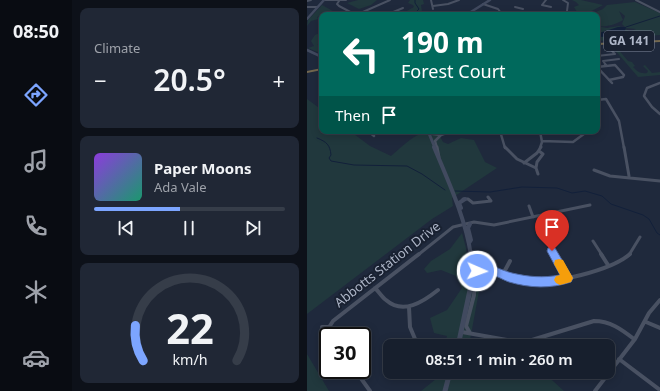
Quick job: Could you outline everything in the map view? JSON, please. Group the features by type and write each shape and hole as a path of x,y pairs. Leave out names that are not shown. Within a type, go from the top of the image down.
{"highway":[{"name":"GA 141","path":"600,43 660,40"},
{"path":"307,72 319,69"}],"main road":[{"path":"307,19 324,0"},
{"path":"471,12 490,0"},
{"path":"307,50 319,56"},
{"path":"430,134 461,215 467,224 471,269 469,299 460,339"},
{"path":"461,215 463,213 459,203 465,199"},
{"path":"445,391 448,379"}],"street":[{"path":"307,1 311,0"},
{"path":"324,0 345,0"},
{"path":"365,12 376,8 390,0"},
{"path":"431,0 433,8 459,0"},
{"path":"546,0 542,5 551,7"},
{"path":"563,0 568,3 567,11"},
{"path":"636,0 660,12"},
{"path":"338,1 339,6 350,12"},
{"path":"483,4 498,9 500,12"},
{"path":"307,7 317,7"},
{"path":"515,7 527,12"},
{"path":"393,12 403,8"},
{"path":"519,12 523,10"},
{"path":"600,55 615,54 609,48"},
{"path":"606,66 603,61 619,59"},
{"path":"600,67 615,65 624,75 623,77 609,80"},
{"path":"600,71 612,83"},
{"path":"660,83 649,87 644,96 652,108 660,114"},
{"path":"600,100 606,99 617,116 621,126 629,176"},
{"path":"434,134 441,135"},
{"path":"501,134 501,141 511,157 536,168"},
{"path":"524,163 533,157 542,147 541,134"},
{"path":"542,141 573,142 584,134"},
{"path":"439,159 435,141 441,135"},
{"path":"538,174 536,168 537,162 543,154 539,151"},
{"path":"531,166 533,157"},
{"path":"593,170 608,176 629,176 660,181"},
{"path":"455,200 468,199 473,204 491,201 488,197"},
{"name":"Abbotts Station Drive","path":"329,326 333,321 447,231 474,222 494,225 590,205"},
{"path":"529,206 533,217"},
{"path":"557,208 560,212"},
{"path":"471,269 491,270 520,280 544,283 567,278 621,260 630,254 640,237"},
{"path":"593,241 608,265"},
{"path":"552,251 567,278"},
{"path":"503,274 509,261"},
{"path":"470,333 466,326 474,295 475,274 477,271 484,269"},
{"path":"375,288 391,304 409,307 420,303 438,290"},
{"path":"595,391 646,322 649,312 660,300"},
{"path":"409,307 410,327 415,339"},
{"path":"461,332 518,342 532,340 594,321 603,320 616,325 634,339"},
{"path":"646,322 660,328"},
{"path":"323,327 329,326"},
{"path":"619,359 660,390"},
{"path":"362,379 371,391"}],"green space":[{"path":"358,0 377,0 371,5 359,9 347,3"},
{"path":"410,0 423,0 424,4 421,5 422,12 405,12 414,7 408,3"},
{"path":"572,0 581,0 603,5 590,12 577,12 574,7 579,5"},
{"path":"635,2 660,13 660,35 649,36 631,31 636,29 626,28 622,24 625,16 619,11 623,20 608,26 600,26 600,12 596,12 603,9 607,5"},
{"path":"322,5 335,12 319,12 319,16 317,17 318,19 311,21 307,26 308,20"},
{"path":"619,26 644,38 600,41 600,27 607,28"},
{"path":"319,33 319,44 317,45 319,45 319,53 308,48 314,46 311,41 315,35"},
{"path":"633,41 644,50 631,46 617,48 628,61 632,62 635,66 633,67 637,71 647,73 648,71 643,66 645,65 652,73 660,72 660,75 638,77 608,42"},
{"path":"307,99 319,108 319,134 354,134 370,146 391,156 407,142 420,134 439,134 443,142 448,144 461,138 474,140 485,162 497,168 452,198 453,206 432,219 307,314"},
{"path":"462,233 466,248 468,273 482,275 470,339 446,339 447,336 434,333 430,318 447,310 462,288 456,276 441,270 427,273 424,269 431,261 450,249"},
{"path":"307,354 319,374 319,379 322,379 329,391 307,391"},
{"path":"436,379 551,379 564,391 421,391"}],"water":[{"path":"618,27 626,27 625,31 627,34 621,36 600,37 600,33"}],"waterway":[{"path":"415,0 415,3 419,9 416,12"},
{"path":"626,27 660,16"},
{"path":"317,138 326,142 329,146 331,155 329,158 331,161 354,165 407,166 422,174 445,190"},
{"path":"455,191 490,192 522,187 557,188 572,193 585,191 602,196 611,204 643,215 649,219 657,233 660,235"}],"slow traffic":[{"path":"559,264 567,278 560,280"}],"route":[{"path":"477,271 484,269 491,270 510,278 544,283 567,278 552,251"}]}
